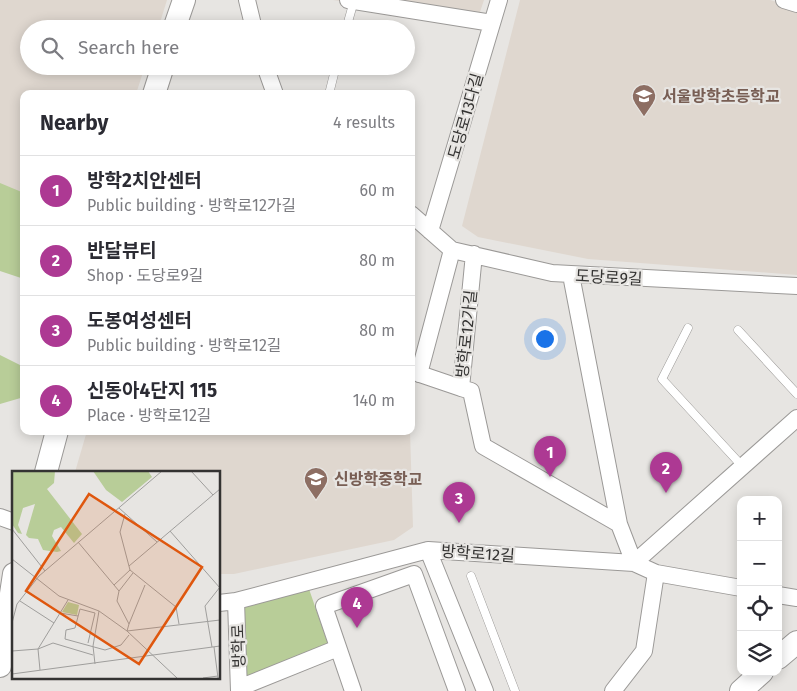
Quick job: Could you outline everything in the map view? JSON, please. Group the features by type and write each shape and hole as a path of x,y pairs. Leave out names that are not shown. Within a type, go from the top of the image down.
{"street":[{"path":"177,20 184,0"},
{"path":"247,0 252,20"},
{"path":"351,0 492,22"},
{"name":"도당로13다길","path":"430,232 499,0"},
{"path":"784,0 797,4"},
{"path":"155,90 160,75"},
{"path":"269,75 274,90"},
{"name":"도당로9길","path":"415,218 452,250 552,273 797,286"},
{"path":"452,250 415,372 461,388"},
{"name":"방학로12가길","path":"474,254 461,388 471,391 483,446 619,524"},
{"path":"571,275 619,524 634,563 797,418"},
{"path":"46,471 56,435"},
{"path":"0,517 12,521"},
{"path":"428,550 485,691"},
{"name":"방학로12길","path":"220,603 236,601 428,550 634,563 656,574 737,587"},
{"path":"353,691 324,606 414,574 457,691"},
{"path":"613,691 644,651 656,574"},
{"path":"0,666 10,588"},
{"path":"782,596 797,598"},
{"name":"방학로","path":"236,601 239,689"},
{"path":"782,655 797,642"},
{"path":"239,689 338,648"},
{"path":"740,691 757,676"}],"lane":[{"path":"348,20 351,0"},
{"path":"330,90 334,75"},
{"path":"688,328 662,379 743,468"},
{"path":"738,330 797,394"},
{"path":"471,576 515,691"}],"shaded area":[{"path":"0,0 167,0 161,20 20,20 20,75 142,75 137,90 20,90 20,194 0,186"},
{"path":"333,0 484,0 480,12 360,4"},
{"name":"서울방학초등학교","path":"520,0 770,0 797,8 797,275 588,259 478,237 462,226"},
{"name":"신방학중학교","path":"86,435 410,435 413,527 394,540 234,574 220,574 220,471 75,471"}],"green space":[{"path":"0,183 20,191 20,278 0,271"},
{"path":"0,355 20,365 20,398 0,404"},
{"path":"309,589 328,644 245,678 243,608"}],"place":[{"name":"서울방학초등학교","path":"644,117"},
{"name":"방학2치안센터","path":"550,477"},
{"name":"반달뷰티","path":"666,493"},
{"name":"신방학중학교","path":"316,500"},
{"name":"도봉여성센터","path":"459,523"},
{"name":"신동아4단지 115","path":"357,628"}]}
